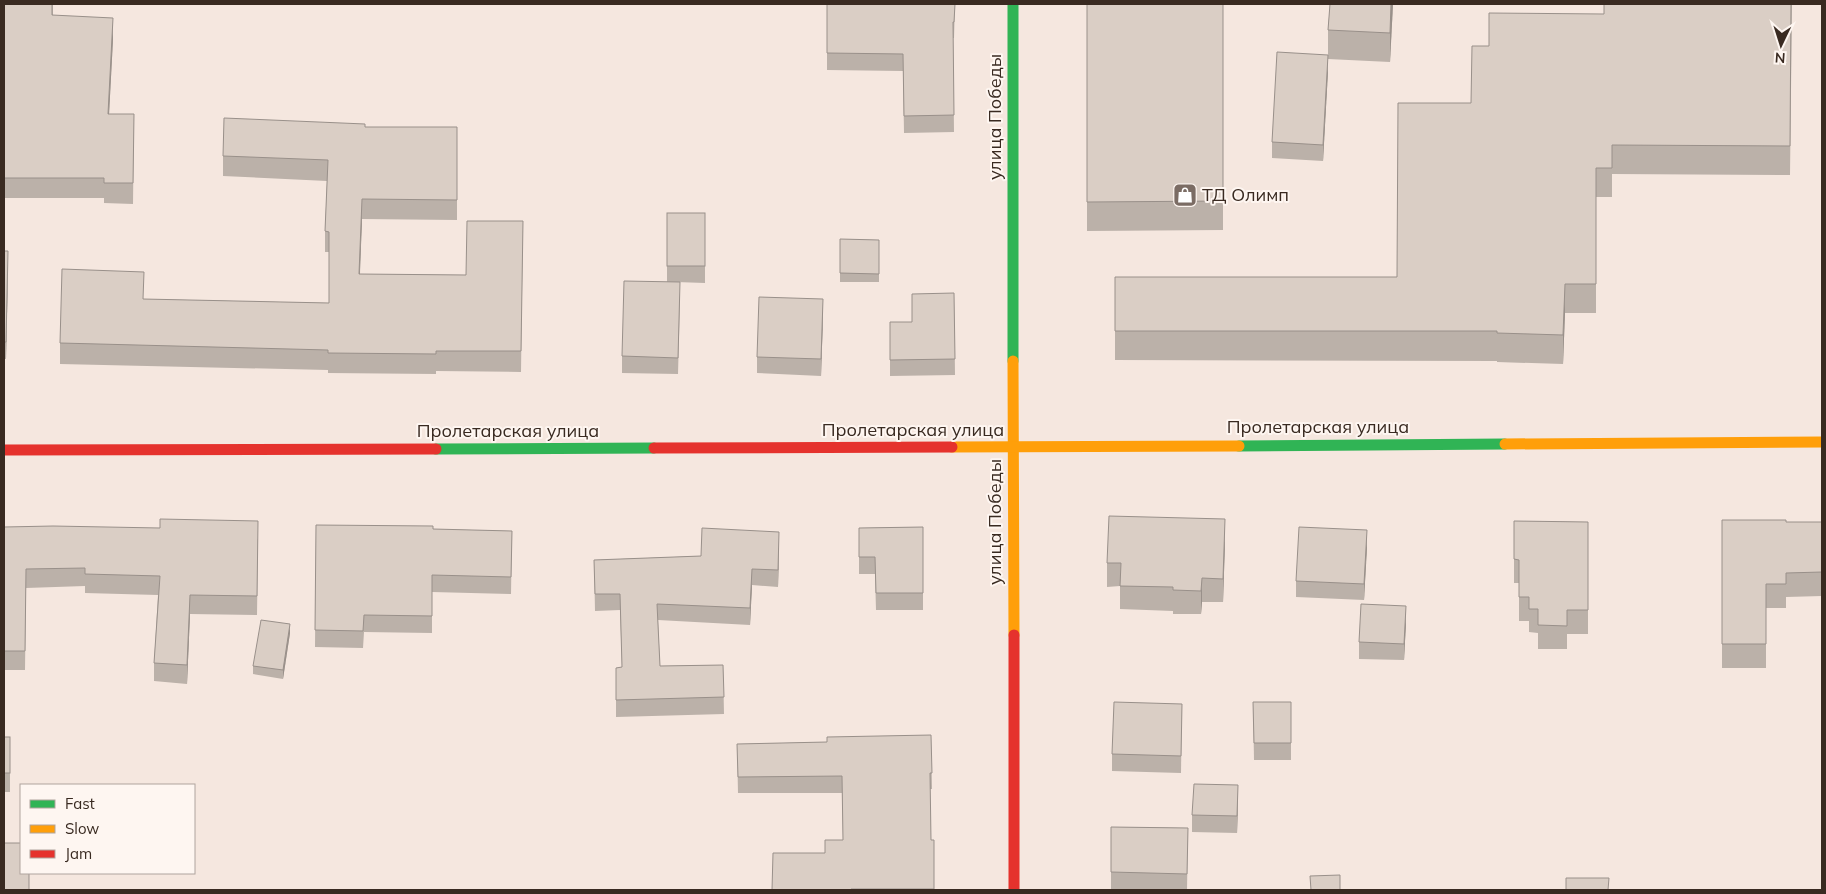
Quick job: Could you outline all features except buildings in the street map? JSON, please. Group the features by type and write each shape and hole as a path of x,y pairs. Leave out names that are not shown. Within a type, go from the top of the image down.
{"street":[{"name":"улица Победы","path":"1013,4 1014,890"},
{"name":"Пролетарская улица","path":"4,450 1822,442"}],"traffic: fast":[{"path":"1013,4 1013,361"},
{"path":"1239,446 1505,444"},
{"path":"436,449 654,448"}],"traffic: slow":[{"path":"1013,361 1014,635"},
{"path":"1505,444 1822,442"},
{"path":"952,447 1239,446"}],"traffic: jam":[{"path":"654,448 952,447"},
{"path":"4,450 436,449"},
{"path":"1014,635 1014,890"}],"place":[{"name":"ТД Олимп","path":"1185,195"}]}
